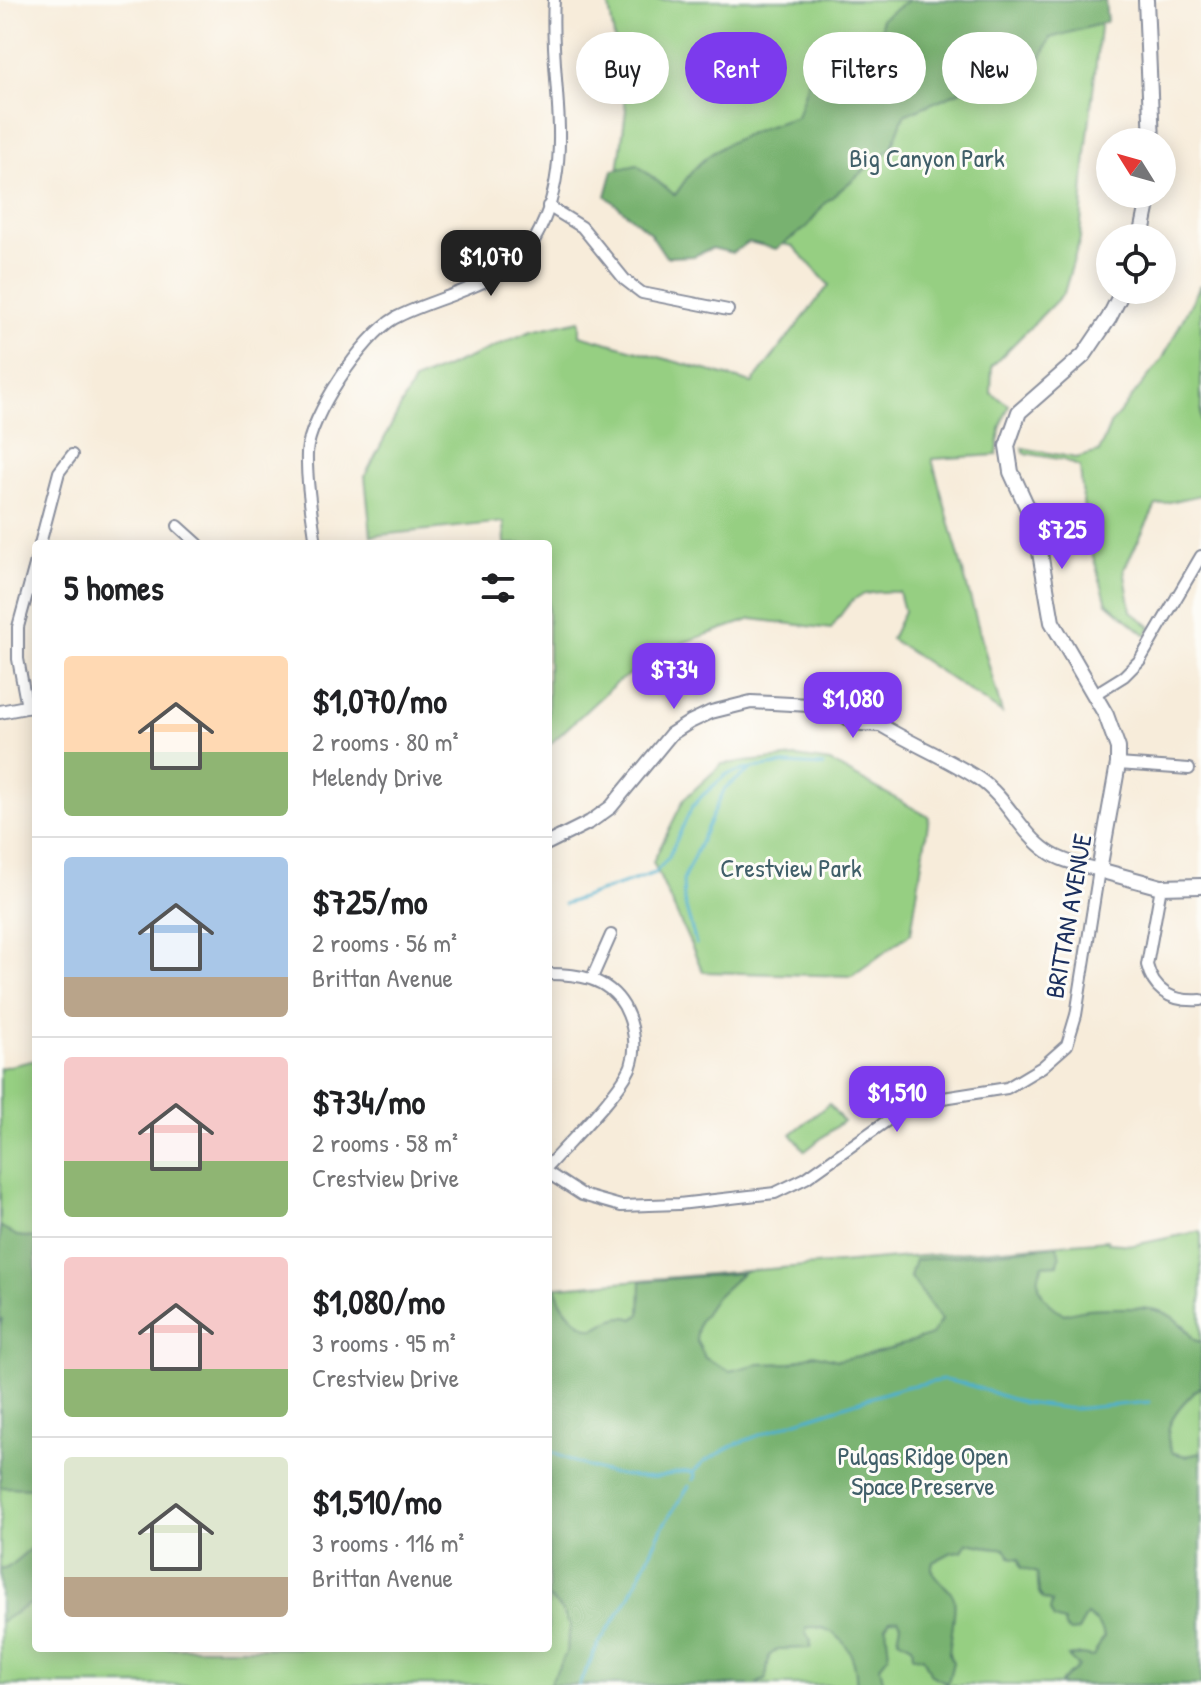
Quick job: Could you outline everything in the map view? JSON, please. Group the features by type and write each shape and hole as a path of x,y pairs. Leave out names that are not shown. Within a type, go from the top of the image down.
{"main road":[{"path":"1146,0 1151,128"},
{"name":"BRITTAN AVENUE","path":"1099,870 1118,764 1118,748 1095,694 1052,622 1037,535 1011,472 1007,446 1019,412 1084,355 1116,304"},
{"path":"1099,870 1161,887 1201,886"}],"street":[{"path":"316,540 307,451 314,424 357,353 374,334 394,319 492,279 516,263 535,240 559,169 561,133 552,27 554,0"},
{"path":"548,206 582,227 625,280 642,293 728,310"},
{"path":"41,540 59,472 72,455"},
{"path":"178,526 194,540"},
{"path":"1095,694 1124,676 1140,660 1201,556"},
{"path":"0,712 31,706 18,659 18,627 32,578"},
{"path":"552,841 590,822 611,807 671,734 690,722 711,712 751,702 810,705 842,714 853,711 978,778 1006,802 1036,842 1048,852 1066,861 1099,870"},
{"path":"1118,764 1189,769"},
{"name":"BRITTAN AVENUE","path":"552,1176 582,1195 621,1206 679,1204 775,1193 806,1178 905,1108 937,1099 1007,1088 1042,1067 1067,1045 1078,1001 1099,870"},
{"path":"1161,887 1147,965 1149,975 1154,984 1172,998 1201,1000"},
{"path":"592,978 611,935"},
{"path":"552,974 577,974 592,978 621,1002 631,1020 635,1046 631,1065 618,1086 552,1161"}],"green space":[{"name":"Big Canyon Park","path":"608,0 1103,0 1080,239 1064,293 992,366 991,393 1009,405 1000,429 997,455 932,459 1002,713 891,639 904,611 899,592 874,592 858,597 845,608 831,629 752,619 685,642 617,682 552,742 552,540 505,540 504,522 371,536 365,476 414,381 531,331 580,320 580,335 752,383 829,285 793,246 700,227 616,187 625,104 669,104 669,32 613,32"},
{"path":"909,0 1105,0 1107,22 1050,38 1037,64 1037,32 942,32 942,99 904,115 892,147 825,203 807,227 776,249 749,242 732,253 712,248 694,256 666,257 650,233 606,196 613,170 637,165 675,195 694,169 712,153 747,134 797,117 803,98 803,104 926,104 926,32 882,32 881,19"},
{"path":"1201,284 1201,495 1156,505 1124,569 1131,611 1151,627 1146,635 1107,603 1086,533 1080,467 1064,460 1024,453 1023,448 1076,458 1099,452 1110,425 1163,358"},
{"name":"Crestview Park","path":"796,757 830,762 929,817 911,933 852,976 703,972 653,862 684,799 722,764"},
{"name":"Pulgas Ridge Open Space Preserve","path":"32,1061 32,1652 552,1652 552,1288 1107,1240 1108,1243 1134,1245 1201,1231 1201,1342 1194,1340 1184,1325 1118,1308 1201,1685 0,1685 0,1068"},
{"path":"829,1104 843,1121 805,1151 791,1134"},
{"path":"0,1226 17,1236 32,1238 32,1488 0,1487"},
{"name":"Pulgas Ridge Open Space Preserve","path":"1057,1246 1060,1256 1058,1264 1043,1265 1039,1287 1051,1305 1064,1314 1097,1308 1153,1309 1170,1315 1194,1340 1201,1342 1201,1386 1180,1407 1168,1434 1173,1453 1187,1456 1201,1453 1201,1685 1059,1685 1078,1666 1068,1657 1093,1657 1104,1636 1097,1623 1087,1615 1078,1631 1070,1632 1064,1622 1054,1619 1050,1611 1052,1602 1043,1599 1039,1593 1037,1573 1021,1568 1019,1559 1010,1557 1005,1548 967,1543 962,1551 952,1552 933,1562 932,1568 955,1603 949,1654 953,1662 948,1683 931,1675 923,1657 913,1656 912,1646 898,1639 901,1624 898,1619 890,1620 886,1626 889,1655 880,1666 884,1685 856,1685 854,1663 844,1643 836,1635 817,1627 806,1628 810,1648 778,1649 769,1656 766,1679 755,1685 549,1685 566,1653 570,1625 552,1601 552,1288 556,1287 569,1313 594,1329 613,1319 634,1319 640,1314 641,1281 742,1273 716,1297 699,1322 696,1339 705,1358 730,1371 758,1364 791,1363 814,1354 838,1360 884,1351 931,1335 941,1320 910,1276 915,1260"},
{"path":"1201,1386 1201,1453 1187,1456 1173,1453 1168,1434 1170,1424 1186,1400"},
{"path":"32,1547 32,1602 0,1622 0,1570 7,1568"}],"waterway":[{"path":"696,944 684,901 683,880 725,788 753,768 785,764 823,766"},
{"path":"564,904 655,873 668,858 692,807 727,774 749,769"},
{"path":"693,1480 693,1473 704,1462 736,1444 904,1387 943,1380 966,1384 1023,1403 1073,1409 1149,1402"},
{"path":"552,1452 614,1474 657,1477 679,1472 693,1473"},
{"path":"579,1685 598,1645 630,1596 663,1526 689,1486"}]}
